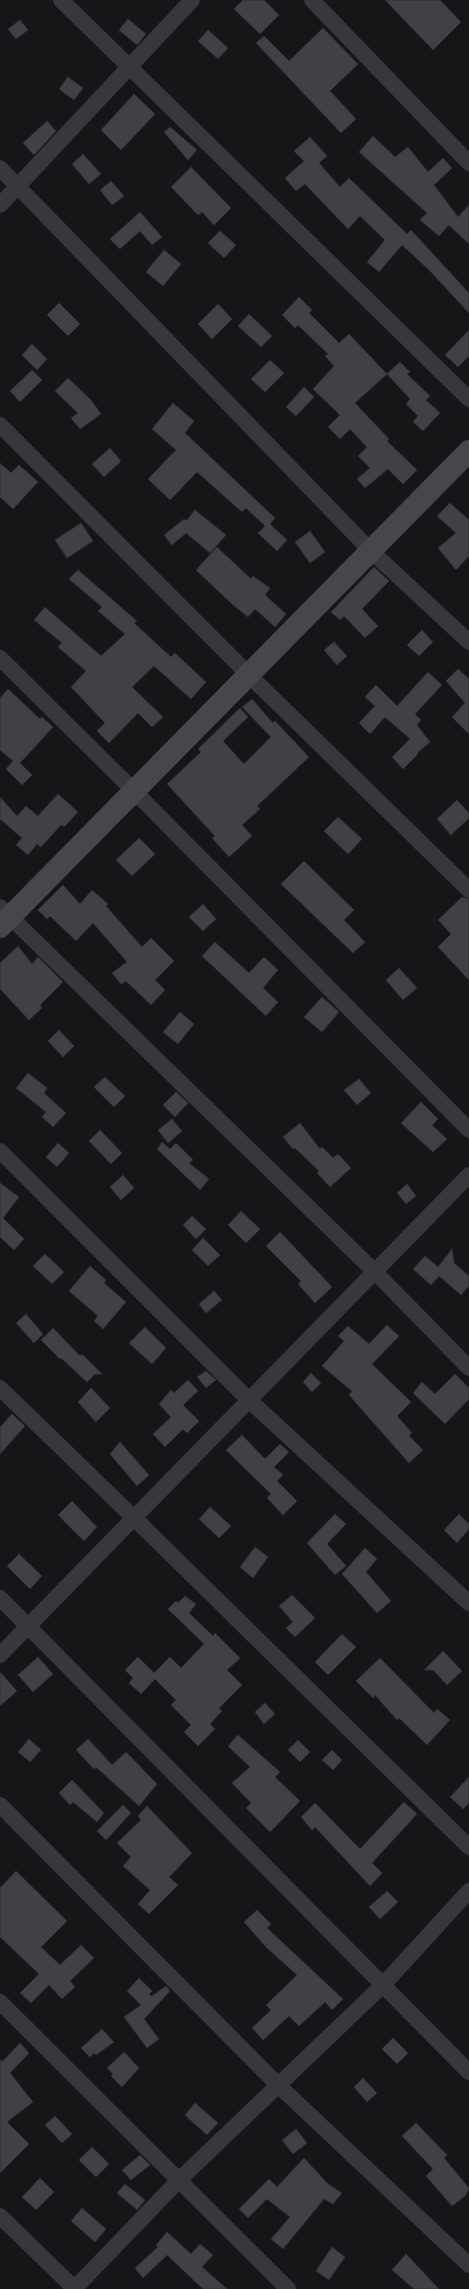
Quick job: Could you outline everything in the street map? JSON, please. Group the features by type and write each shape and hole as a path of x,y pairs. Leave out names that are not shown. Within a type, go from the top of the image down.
{"street":[{"path":"61,0 469,399"},
{"path":"0,205 192,0"},
{"path":"312,0 469,163"},
{"path":"0,168 371,551 469,642"},
{"path":"0,426 249,675 469,890"},
{"path":"469,451 134,791 3,917 375,1272 469,1368"},
{"path":"0,658 134,791 469,1130"},
{"path":"0,1151 249,1400 469,1604"},
{"path":"0,1655 469,1175"},
{"path":"0,1388 469,1848"},
{"path":"0,1598 469,2072"},
{"path":"0,1805 277,2084 469,2265"},
{"path":"0,2216 75,2289 180,2179 277,2084 383,1985 469,1891"},
{"path":"0,2002 180,2179 288,2289"}],"building":[{"path":"243,0 264,0 279,15 260,34 234,9"},
{"path":"385,0 440,0 461,22 433,50"},
{"path":"128,19 146,34 137,45 119,30"},
{"path":"20,20 28,30 16,39 8,29"},
{"path":"323,28 358,64 330,91 356,119 341,133 256,43 264,36 289,61"},
{"path":"208,30 228,48 218,59 198,41"},
{"path":"68,77 83,88 74,100 59,89"},
{"path":"134,94 155,114 121,150 101,130"},
{"path":"47,121 56,131 34,155 23,143"},
{"path":"170,127 197,150 188,160 164,132"},
{"path":"373,136 395,157 408,147 428,172 443,158 452,168 434,185 458,217 469,205 469,244 449,225 439,236 420,220 427,213 359,152"},
{"path":"310,137 327,156 319,163 340,187 349,178 407,234 411,230 469,293 469,313 429,270 402,245 379,272 367,262 385,240 360,216 348,229 305,184 296,191 285,178 304,161 294,151"},
{"path":"83,154 101,174 89,184 72,164"},
{"path":"191,167 231,208 214,225 202,212 198,215 171,187"},
{"path":"111,181 124,196 112,205 100,190"},
{"path":"140,212 162,237 152,245 140,231 120,249 110,239"},
{"path":"220,231 236,245 224,258 208,243"},
{"path":"164,250 181,264 163,286 146,272"},
{"path":"299,297 312,310 309,313 339,343 349,334 387,374 355,403 389,439 387,441 417,470 403,484 388,469 365,488 357,479 370,468 358,456 367,447 350,429 340,439 328,427 340,415 313,389 334,366 325,356 328,354 298,325 295,328 282,315"},
{"path":"59,303 80,324 68,336 47,315"},
{"path":"218,304 232,319 212,339 198,324"},
{"path":"249,314 272,336 261,347 238,326"},
{"path":"469,330 469,356 458,367 445,355"},
{"path":"32,344 47,359 37,370 22,355"},
{"path":"270,360 284,373 265,392 251,379"},
{"path":"400,362 410,372 407,374 430,396 426,400 440,413 423,431 413,422 418,416 406,404 410,399 387,374"},
{"path":"32,370 42,380 20,402 10,391"},
{"path":"68,378 91,400 101,414 80,429 71,418 78,413 55,391"},
{"path":"304,387 314,397 296,416 286,407"},
{"path":"173,403 194,421 185,433 275,518 270,524 287,540 277,551 258,533 265,526 246,508 242,512 197,472 170,500 148,479 176,450 152,429"},
{"path":"110,448 121,461 104,477 92,464"},
{"path":"0,463 11,473 19,465 38,482 13,509 0,497"},
{"path":"450,503 469,520 469,556 456,570 438,548 456,533 437,516"},
{"path":"195,510 226,535 210,553 186,533 172,545 164,535 184,519 186,521"},
{"path":"81,523 93,541 67,558 55,540"},
{"path":"310,531 325,552 310,563 295,542"},
{"path":"217,547 251,579 253,576 270,588 265,595 286,614 275,627 255,609 248,617 196,570"},
{"path":"374,567 389,581 362,609 378,626 365,638 344,616 340,620 331,612"},
{"path":"78,570 137,621 134,623 171,657 175,653 206,682 191,699 154,666 132,687 163,717 152,727 138,713 109,743 97,731 105,723 71,687 86,671 58,647 62,643 34,620 45,607 101,656 125,634 98,611 102,607 69,579"},
{"path":"422,630 433,642 419,656 407,645"},
{"path":"334,642 347,656 337,665 324,650"},
{"path":"458,669 469,679 469,734 452,717 465,703 446,681"},
{"path":"428,672 442,685 415,714 421,720 417,725 430,742 417,753 418,754 403,769 392,757 410,739 385,717 370,734 359,723 375,706 365,697 376,685 397,706"},
{"path":"8,689 40,719 42,717 53,727 20,763 32,775 22,785 6,769 13,761 0,750 0,698"},
{"path":"252,699 273,723 275,721 309,757 257,806 260,809 242,825 252,836 229,857 212,838 215,836 167,784 201,752 198,749 240,708 248,717 223,741 244,764 271,737 242,707"},
{"path":"58,794 78,812 64,827 61,825 41,847 37,844 28,855 16,845 22,838 0,819 0,797 17,816 26,806 38,816"},
{"path":"457,800 469,813 469,818 451,835 437,819"},
{"path":"338,817 362,839 348,854 324,831"},
{"path":"139,838 155,854 132,876 116,860"},
{"path":"304,861 354,910 344,920 365,942 353,953 281,884"},
{"path":"63,885 80,904 92,890 108,904 106,906 142,947 151,938 174,961 155,980 165,990 151,1005 126,981 121,984 112,973 127,962 93,923 76,941 50,916 47,919 38,910"},
{"path":"462,897 469,899 469,980 438,947 451,934 438,920"},
{"path":"203,904 216,919 203,931 189,917"},
{"path":"215,942 249,973 264,957 278,970 263,988 278,1002 266,1016 202,956"},
{"path":"18,946 32,964 38,957 63,982 40,1005 42,1008 29,1020 0,989 0,963"},
{"path":"399,968 417,988 403,1000 386,980"},
{"path":"322,997 339,1012 322,1032 304,1017"},
{"path":"180,1012 194,1024 178,1044 163,1032"},
{"path":"59,1030 74,1046 63,1057 48,1041"},
{"path":"28,1073 47,1088 44,1093 66,1113 53,1127 42,1117 46,1112 16,1088"},
{"path":"105,1077 125,1096 114,1107 94,1087"},
{"path":"359,1079 371,1093 357,1105 344,1090"},
{"path":"176,1092 188,1103 175,1117 163,1105"},
{"path":"421,1102 438,1119 432,1125 447,1139 433,1152 401,1123"},
{"path":"172,1119 182,1131 168,1143 158,1130"},
{"path":"300,1123 320,1149 322,1147 333,1158 338,1154 351,1168 330,1187 317,1173 319,1171 295,1148 293,1149 283,1137"},
{"path":"100,1130 122,1153 111,1164 89,1141"},
{"path":"162,1142 170,1149 176,1143 193,1160 189,1163 209,1179 200,1190 157,1149"},
{"path":"58,1143 69,1153 57,1167 46,1157"},
{"path":"123,1175 134,1188 121,1200 110,1187"},
{"path":"0,1183 19,1197 3,1218 24,1239 14,1250 0,1237"},
{"path":"407,1184 416,1196 406,1204 397,1193"},
{"path":"241,1211 260,1229 246,1243 228,1225"},
{"path":"192,1216 206,1229 196,1239 183,1225"},
{"path":"280,1232 332,1287 315,1303 298,1284 301,1281 266,1246"},
{"path":"203,1238 220,1255 208,1266 192,1250"},
{"path":"452,1249 454,1263 469,1276 469,1286 461,1295 439,1276 431,1285 413,1269 425,1256 438,1267"},
{"path":"45,1254 64,1272 52,1284 33,1266"},
{"path":"90,1266 106,1280 104,1283 126,1302 103,1329 94,1321 98,1316 69,1291"},
{"path":"214,1291 222,1300 206,1313 199,1304"},
{"path":"26,1314 43,1334 34,1343 16,1323"},
{"path":"387,1325 399,1336 372,1364 411,1402 397,1416 412,1433 409,1436 423,1450 409,1463 349,1395 352,1391 322,1366 344,1341 338,1336 348,1326 369,1344"},
{"path":"145,1327 166,1348 152,1364 129,1343"},
{"path":"53,1328 80,1356 82,1354 102,1374 95,1374 87,1382 61,1358 60,1359 41,1340"},
{"path":"206,1371 216,1380 206,1388 197,1377"},
{"path":"311,1373 321,1383 312,1392 303,1382"},
{"path":"455,1374 469,1388 469,1399 445,1424 413,1393 422,1382 435,1394"},
{"path":"188,1380 198,1391 183,1405 199,1421 187,1433 183,1429 165,1447 153,1434 171,1417 159,1404 171,1390 174,1393"},
{"path":"91,1388 110,1408 96,1422 78,1402"},
{"path":"12,1414 25,1426 0,1454 0,1427"},
{"path":"242,1435 265,1459 280,1444 289,1452 274,1467 283,1475 277,1481 297,1501 283,1515 267,1498 271,1494 226,1450"},
{"path":"120,1442 149,1475 137,1486 110,1454"},
{"path":"72,1501 97,1527 84,1541 58,1515"},
{"path":"210,1507 231,1526 219,1538 199,1519"},
{"path":"335,1514 346,1524 327,1544 346,1566 335,1575 307,1543"},
{"path":"459,1514 469,1524 469,1529 457,1543 444,1530"},
{"path":"255,1547 268,1557 253,1578 240,1567"},
{"path":"365,1548 377,1559 366,1572 391,1601 377,1613 342,1574"},
{"path":"19,1554 42,1576 30,1589 7,1566"},
{"path":"292,1595 315,1618 295,1637 286,1628 293,1622 279,1606"},
{"path":"185,1596 196,1604 189,1613 213,1636 215,1633 240,1658 227,1670 242,1685 219,1708 222,1711 210,1724 215,1729 198,1746 184,1732 191,1725 171,1705 176,1700 155,1679 141,1694 129,1683 133,1678 125,1670 138,1657 154,1673 170,1657 181,1668 204,1644 168,1609 176,1601 178,1603"},
{"path":"342,1634 356,1647 328,1675 315,1662"},
{"path":"443,1651 462,1671 447,1685 433,1670 424,1670"},
{"path":"38,1657 53,1674 33,1692 18,1675"},
{"path":"380,1658 434,1713 437,1709 450,1720 427,1745 399,1718 397,1720 375,1695 373,1698 356,1681"},
{"path":"0,1672 17,1691 0,1706"},
{"path":"265,1703 275,1714 264,1724 255,1712"},
{"path":"238,1735 280,1772 275,1777 300,1801 270,1832 246,1808 251,1803 232,1783 250,1767 228,1746"},
{"path":"29,1739 41,1750 30,1762 18,1752"},
{"path":"88,1739 112,1765 126,1752 157,1784 139,1806 96,1767 94,1769 76,1750"},
{"path":"298,1740 310,1752 300,1762 288,1750"},
{"path":"332,1750 342,1760 333,1770 322,1760"},
{"path":"469,1777 469,1803 463,1809 450,1797"},
{"path":"72,1780 104,1813 97,1822 73,1802 70,1805 59,1793"},
{"path":"404,1802 417,1814 372,1863 382,1873 370,1886 315,1827 312,1830 301,1817 315,1803 360,1849"},
{"path":"123,1805 131,1813 106,1840 97,1831"},
{"path":"147,1806 192,1853 169,1877 178,1885 149,1914 138,1904 150,1890 123,1866 131,1857 117,1843 141,1820 138,1816"},
{"path":"16,1871 67,1921 41,1947 60,1965 81,1945 94,1958 70,1981 75,1987 62,1999 49,1985 31,2003 20,1993 39,1974 0,1937 0,1888"},
{"path":"387,1891 398,1902 380,1919 369,1907"},
{"path":"257,1910 271,1924 267,1928 343,1999 332,2010 325,2002 299,2026 289,2016 263,2040 252,2028 271,2010 266,2005 297,1975 267,1948 244,1922"},
{"path":"139,1978 152,1991 149,1994 152,1996 166,1986 170,1991 144,2019 159,2039 147,2048 124,2017 141,2005 127,1991"},
{"path":"102,2029 114,2042 96,2055 94,2053 90,2057 81,2048"},
{"path":"393,2038 408,2053 397,2064 382,2049"},
{"path":"20,2043 29,2053 10,2073 33,2102 7,2122 29,2144 0,2173 0,2059 2,2062"},
{"path":"124,2052 139,2068 122,2087 111,2076 113,2074 107,2068"},
{"path":"363,2078 377,2093 367,2102 354,2087"},
{"path":"195,2103 218,2123 207,2135 185,2115"},
{"path":"55,2116 72,2134 62,2143 45,2125"},
{"path":"416,2123 447,2155 444,2158 469,2188 466,2195 452,2206 426,2176 433,2169 402,2136"},
{"path":"296,2129 307,2143 293,2154 282,2140"},
{"path":"92,2147 109,2164 96,2177 79,2160"},
{"path":"140,2155 150,2165 131,2180 122,2170"},
{"path":"304,2158 328,2184 342,2193 333,2204 324,2199 283,2249 271,2239 290,2217 267,2199 248,2218 239,2209 269,2179 277,2187"},
{"path":"40,2178 54,2192 36,2210 22,2197"},
{"path":"125,2184 145,2200 137,2210 117,2193"},
{"path":"82,2208 106,2229 95,2242 71,2221"},
{"path":"167,2232 191,2254 200,2244 213,2255 202,2267 227,2289 203,2289 167,2255 143,2278 135,2268 158,2247 156,2245"},
{"path":"332,2247 345,2257 329,2280 316,2271"},
{"path":"406,2254 439,2289 414,2289 392,2270"}]}
